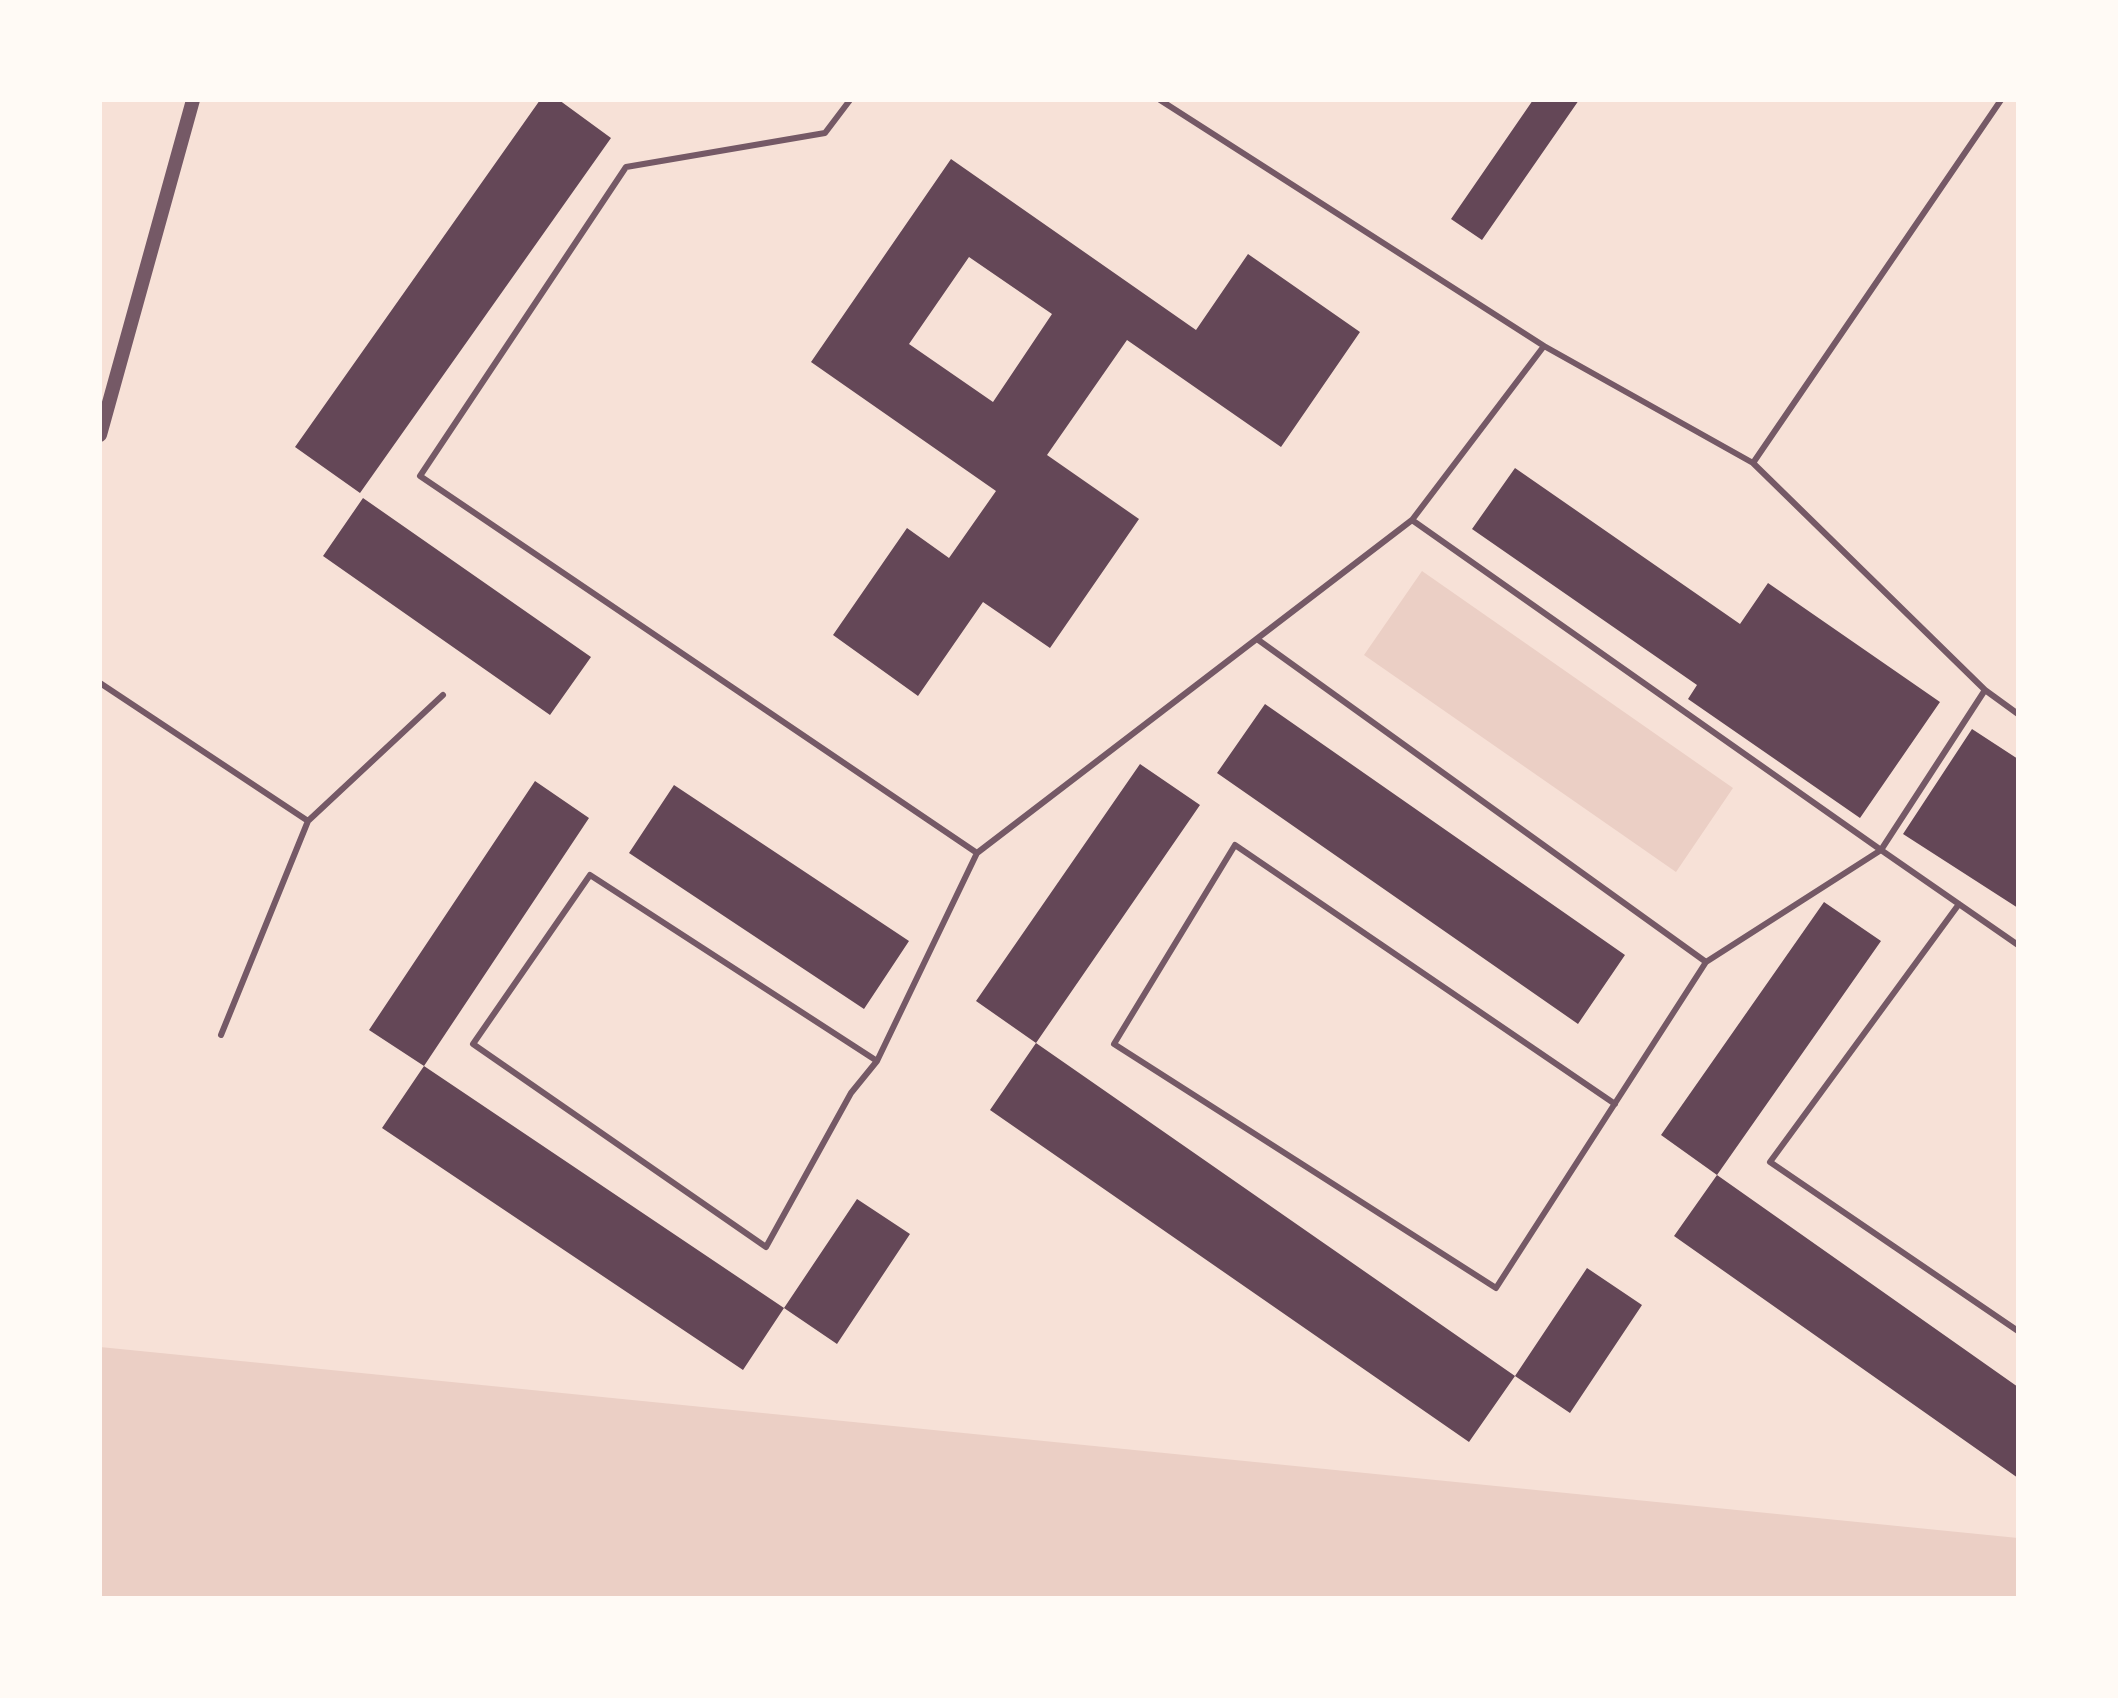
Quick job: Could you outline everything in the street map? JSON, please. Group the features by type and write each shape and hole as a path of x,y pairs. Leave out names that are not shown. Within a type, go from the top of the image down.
{"street":[{"path":"100,435 193,100"}],"lane":[{"path":"850,100 825,133 626,167 420,476 977,853"},
{"path":"1160,100 1544,346 1753,463 1985,690 2018,714"},
{"path":"1753,463 2001,100"},
{"path":"877,1061 590,875 473,1044 766,1247 851,1093 877,1061 977,853 1412,520 1544,346"},
{"path":"1412,520 2018,945"},
{"path":"1257,639 1706,962"},
{"path":"100,683 308,821"},
{"path":"1615,1104 1235,845 1114,1044 1496,1288 1615,1104 1706,962 1881,850 1985,690"},
{"path":"221,1035 308,821 443,695"},
{"path":"1959,904 1770,1162 2018,1331"}],"shaded area":[{"path":"1422,571 1733,788 1676,872 1364,655"},
{"path":"100,1347 2018,1538 2018,1598 100,1598"}],"building":[{"path":"540,100 559,100 611,138 360,493 295,447"},
{"path":"1533,100 1579,100 1482,240 1451,219"},
{"path":"951,159 1196,330 1248,254 1360,332 1281,447 1127,340 1047,455 1139,519 1050,648 983,602 918,696 833,635 907,528 949,558 996,491 811,362","holes":["969,257 1052,314 993,402 909,344"]},
{"path":"1515,468 1740,624 1768,583 1940,702 1860,818 1688,699 1697,685 1472,529"},
{"path":"363,498 591,657 550,715 323,556"},
{"path":"1265,704 1625,955 1578,1024 1217,773"},
{"path":"1972,729 2018,759 2018,908 1903,834"},
{"path":"1140,764 1200,805 1036,1043 976,1001"},
{"path":"535,781 589,818 424,1066 369,1030"},
{"path":"674,785 909,941 864,1009 629,853"},
{"path":"1824,902 1881,941 1717,1175 1661,1135"},
{"path":"1036,1043 1515,1376 1469,1442 990,1110"},
{"path":"424,1066 784,1308 743,1370 382,1128"},
{"path":"1717,1175 2018,1387 2018,1478 1674,1236"},
{"path":"857,1199 910,1234 837,1344 784,1308"},
{"path":"1587,1268 1642,1305 1570,1413 1515,1376"}]}
